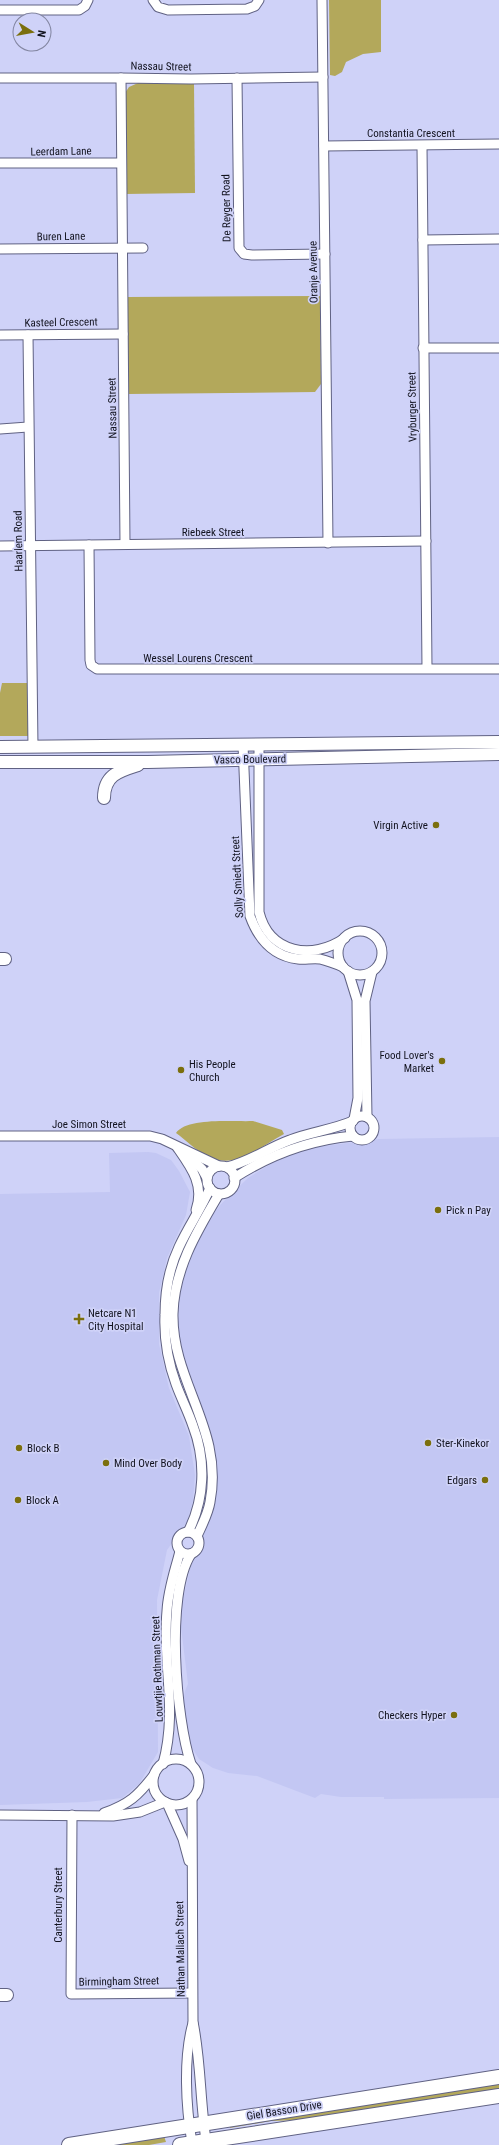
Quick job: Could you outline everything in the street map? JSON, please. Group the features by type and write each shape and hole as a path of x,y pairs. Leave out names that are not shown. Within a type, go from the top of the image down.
{"main road":[{"name":"Vasco Boulevard","path":"0,747 499,742"},
{"name":"Vasco Boulevard","path":"0,762 148,762 499,754"},
{"path":"104,798 106,784 113,774 148,762"},
{"name":"Giel Basson Drive","path":"69,2145 499,2077"},
{"name":"Giel Basson Drive","path":"186,2144 499,2096"}],"street":[{"path":"0,10 79,10 85,6 88,0"},
{"path":"153,0 158,7 168,10 247,9 255,6 259,0"},
{"name":"Oranje Avenue","path":"322,0 328,543"},
{"path":"0,78 121,78"},
{"name":"Nassau Street","path":"125,544 121,78 323,78"},
{"name":"De Reyger Road","path":"237,78 239,248 244,254 252,255 325,254"},
{"name":"Constantia Crescent","path":"324,146 499,144"},
{"name":"Vryburger Street","path":"422,146 427,668"},
{"name":"Leerdam Lane","path":"0,163 121,163"},
{"path":"423,240 499,239"},
{"path":"122,248 144,248"},
{"name":"Buren Lane","path":"0,249 122,248"},
{"name":"Kasteel Crescent","path":"0,335 123,334"},
{"name":"Haarlem Road","path":"28,335 29,546 33,747"},
{"path":"423,348 499,348"},
{"path":"0,429 28,427"},
{"name":"Riebeek Street","path":"0,546 426,541"},
{"name":"Wessel Lourens Crescent","path":"88,545 90,660 91,665 97,670 427,668"},
{"path":"427,668 499,668"},
{"name":"Solly Smiedt Street","path":"243,745 250,916 254,928 262,940 282,954 298,959 320,960 346,969"},
{"name":"Solly Smiedt Street","path":"259,745 259,912 262,922 266,931 275,940 286,947 298,949 321,949 334,945 344,938"},
{"path":"346,969 360,975 372,972 380,964 382,950 376,938 363,931 352,932 344,938 339,949 340,961 346,969 357,1000 358,1098 354,1120 350,1129 353,1136"},
{"path":"234,1178 264,1161 292,1148 336,1138 353,1136 362,1141 372,1136 374,1126 367,1117 365,1001 372,972"},
{"path":"223,1167 232,1172 234,1178 231,1189 219,1194 210,1188 207,1178 211,1170 223,1167 242,1164 290,1140 335,1128 360,1116 367,1117"},
{"name":"Joe Simon Street","path":"0,1136 150,1136 162,1139 223,1167"},
{"path":"177,1146 198,1180 198,1205 189,1228"},
{"name":"Joe Simon Street","path":"177,1146 196,1163 207,1178"},
{"name":"Louwtjie Rothman Street","path":"163,1764 171,1719 167,1611 172,1580 180,1551 177,1543 178,1539 184,1532 188,1532 199,1506 201,1485 201,1460 194,1426 176,1384 168,1360 164,1314 169,1275 176,1253 200,1211 210,1188"},
{"name":"Louwtjie Rothman Street","path":"191,1764 184,1738 176,1643 179,1593 184,1570 191,1554 200,1544 197,1536 210,1503 212,1466 205,1426 182,1368 173,1314 176,1289 184,1260 197,1231 219,1194"},
{"path":"188,1532 197,1536"},
{"path":"180,1551 191,1554"},
{"path":"101,1815 136,1798 155,1774 163,1764 174,1760 180,1760 191,1764 199,1779 197,1792 192,1799 178,1806 166,1803 156,1793 153,1780 155,1774"},
{"name":"Nathan Mallach Street","path":"192,1799 193,2022 197,2038 203,2123 206,2140"},
{"path":"0,1816 113,1816 140,1812 166,1803"},
{"name":"Nathan Mallach Street","path":"166,1803 183,1839 192,1876"},
{"name":"Canterbury Street","path":"71,1994 72,1815"},
{"name":"Birmingham Street","path":"71,1994 192,1993"},
{"name":"Nathan Mallach Street","path":"186,2144 189,2125 188,2039 193,2022"}],"shaded area":[{"path":"329,0 381,0 381,52 363,54 346,62 342,72 335,76 330,75"},
{"path":"138,83 194,83 195,193 125,194 125,93 129,87"},
{"path":"320,296 321,384 315,392 128,394 127,297"},
{"path":"2,683 31,683 30,736 0,736 0,693"},
{"path":"253,1121 282,1130 284,1134 246,1156 226,1161 216,1160 206,1155 176,1133 182,1128 200,1122"},
{"path":"499,1137 499,1798 384,1799 384,1797 341,1797 321,1794 315,1798 257,1776 228,1773 213,1768 199,1759 187,1740 183,1704 185,1691 188,1684 181,1627 183,1599 190,1569 212,1510 211,1438 201,1405 190,1384 178,1330 180,1295 190,1255 208,1221 221,1204 248,1178 282,1157 309,1148 379,1139"},
{"path":"109,1153 156,1153 171,1160 179,1171 190,1192 186,1215 167,1258 159,1293 159,1344 169,1388 189,1436 195,1475 193,1501 187,1522 167,1550 157,1600 158,1752 139,1784 122,1798 87,1802 0,1805 0,1194 110,1192"},
{"path":"499,2084 499,2091 412,2102 300,2120 271,2121 230,2128 229,2125"},
{"path":"164,2136 166,2142 149,2145 110,2145"}],"place":[{"name":"Virgin Active","path":"436,825"},
{"name":"Food Lover's Market","path":"442,1061"},
{"name":"His People Church","path":"181,1070"},
{"name":"Pick n Pay","path":"438,1210"},
{"name":"Netcare N1 City Hospital","path":"79,1319"},
{"name":"Ster-Kinekor","path":"428,1443"},
{"name":"Block B","path":"19,1448"},
{"name":"Mind Over Body","path":"106,1463"},
{"name":"Edgars","path":"485,1480"},
{"name":"Block A","path":"18,1500"},
{"name":"Checkers Hyper","path":"454,1715"}]}
